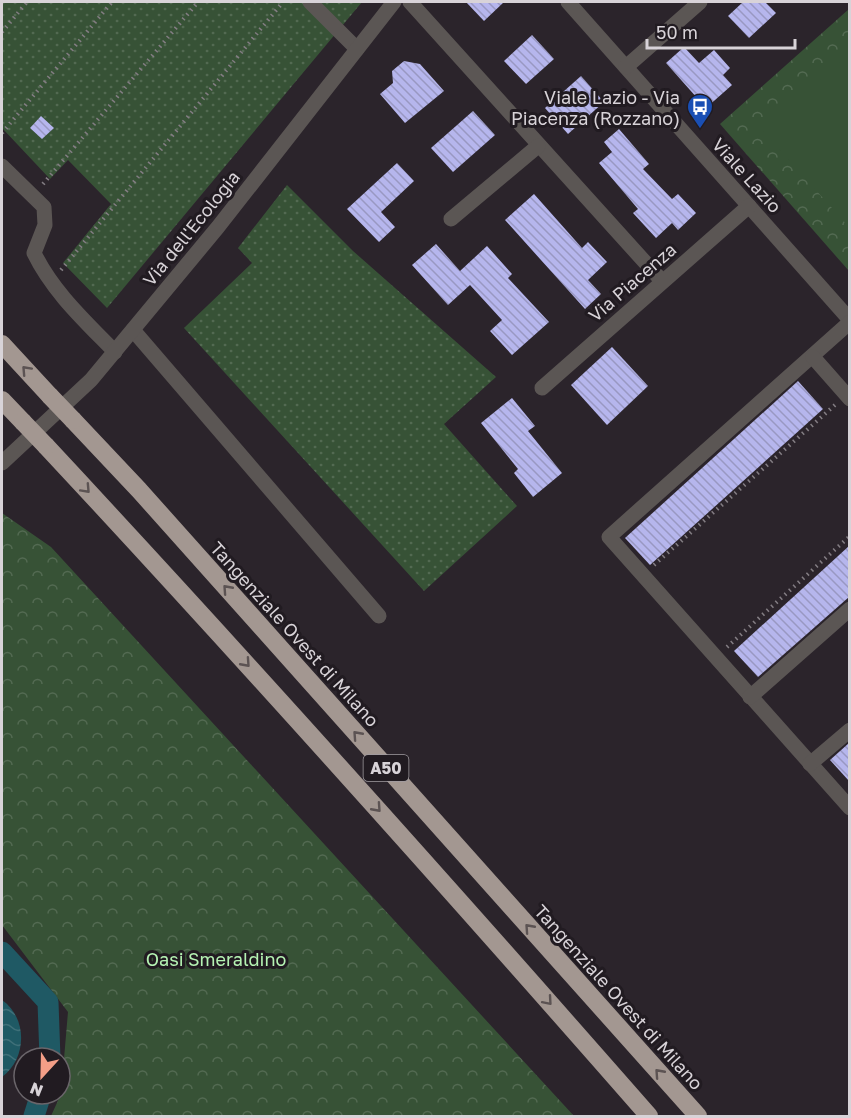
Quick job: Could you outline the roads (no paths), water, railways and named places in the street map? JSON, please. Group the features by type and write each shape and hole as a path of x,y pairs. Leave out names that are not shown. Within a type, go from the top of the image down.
{"highway":[{"name":"Tangenziale Ovest di Milano","path":"2,344 147,499 698,1116"},
{"name":"A50","path":"2,400 437,875 649,1116"}],"street":[{"path":"310,2 357,49"},
{"name":"Via dell'Ecologia","path":"2,463 92,380 218,227 394,2"},
{"path":"410,2 662,282"},
{"name":"Viale Lazio","path":"568,2 849,321"},
{"path":"626,67 700,2"},
{"path":"451,219 538,146"},
{"path":"2,166 44,207 45,225 34,253 51,282 65,301 115,352"},
{"name":"Via Piacenza","path":"542,388 749,206"},
{"path":"849,321 813,357 609,537 849,808"},
{"path":"133,330 379,616"},
{"path":"813,357 848,397"},
{"path":"750,697 849,609"},
{"path":"810,764 849,730"}],"water":[{"path":"2,1000 16,1017 21,1038 20,1046 12,1046 12,1066 2,1077"}],"waterway":[{"path":"2,952 48,1002 50,1046"},
{"path":"34,1116 37,1106"}],"place":[{"name":"Viale Lazio - Via Piacenza (Rozzano)","path":"700,130"}],"park label":[{"name":"Oasi Smeraldino","path":"216,959"}]}
